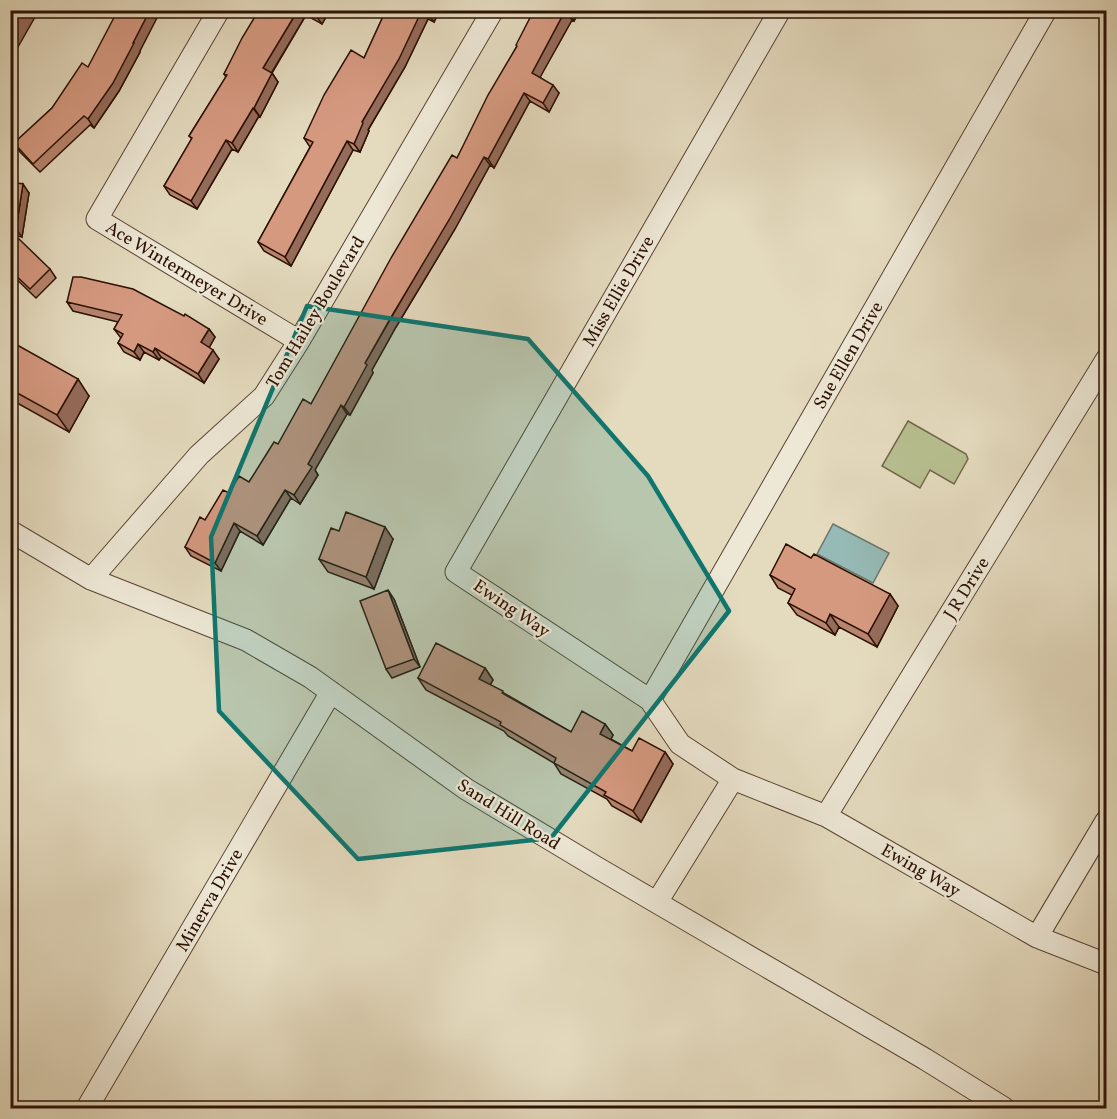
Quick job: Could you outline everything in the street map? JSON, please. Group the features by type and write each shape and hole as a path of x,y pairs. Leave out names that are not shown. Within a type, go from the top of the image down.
{"street":[{"name":"Ace Wintermeyer Drive","path":"219,10 97,219 299,341"},
{"name":"Tom Hailey Boulevard","path":"91,579 199,455 264,396 299,341 493,10"},
{"name":"Miss Ellie Drive","path":"456,572 780,10"},
{"name":"Sue Ellen Drive","path":"650,700 1046,10"},
{"name":"J R Drive","path":"826,816 1107,360"},
{"name":"Sand Hill Road","path":"10,531 91,579 246,640 310,677 466,789 925,1059 1004,1108"},
{"name":"Ewing Way","path":"456,572 650,700 680,744 733,779 826,816 1037,937 1107,964"},
{"name":"Minerva Drive","path":"87,1108 331,692"},
{"path":"657,902 733,779"},
{"path":"1037,937 1107,821"}],"highlighted area":[{"path":"307,306 528,339 648,476 729,611 551,838 358,859 219,711 211,537"}],"green space":[{"path":"908,421 966,454 968,459 954,484 930,470 920,488 882,466"}],"water":[{"path":"833,524 889,553 873,583 817,554"}],"building":[{"path":"10,10 19,10 10,26"},
{"path":"118,10 150,10 113,83 88,119 84,116 33,164 14,143 52,108 82,63 88,67"},
{"path":"259,10 298,10 263,68 272,73 254,108 232,143 226,140 191,201 164,186 192,138 189,136 227,75 224,74"},
{"path":"308,10 319,10 316,16"},
{"path":"386,10 422,10 399,59 362,122 354,144 347,141 285,257 258,242 313,142 304,138 324,95 351,50 364,58"},
{"path":"534,10 569,10 565,11 532,73 553,85 543,103 524,93 488,159 484,157 390,319 344,407 341,405 308,464 312,467 294,495 285,490 257,536 234,523 215,563 185,547 200,517 205,520 223,490 229,493 239,476 249,482 274,442 278,444 303,399 311,404 391,258 452,155 457,158"},
{"path":"10,182 23,184 16,229 10,228"},
{"path":"19,239 50,269 30,289 10,270 10,247"},
{"path":"73,277 133,289 184,316 185,314 209,329 201,342 213,350 198,374 155,348 153,352 138,344 134,352 118,343 123,334 114,329 122,315 67,302"},
{"path":"10,341 78,379 57,415 10,389"},
{"path":"346,512 385,527 366,577 319,559 331,528 339,531"},
{"path":"786,544 811,558 814,554 890,594 868,634 830,614 826,623 788,603 795,589 770,575"},
{"path":"388,590 414,659 386,669 360,601"},
{"path":"436,643 485,668 479,679 571,732 582,711 605,724 600,734 632,751 639,738 665,752 633,811 604,795 606,792 554,763 556,758 500,725 501,722 418,678"}]}
